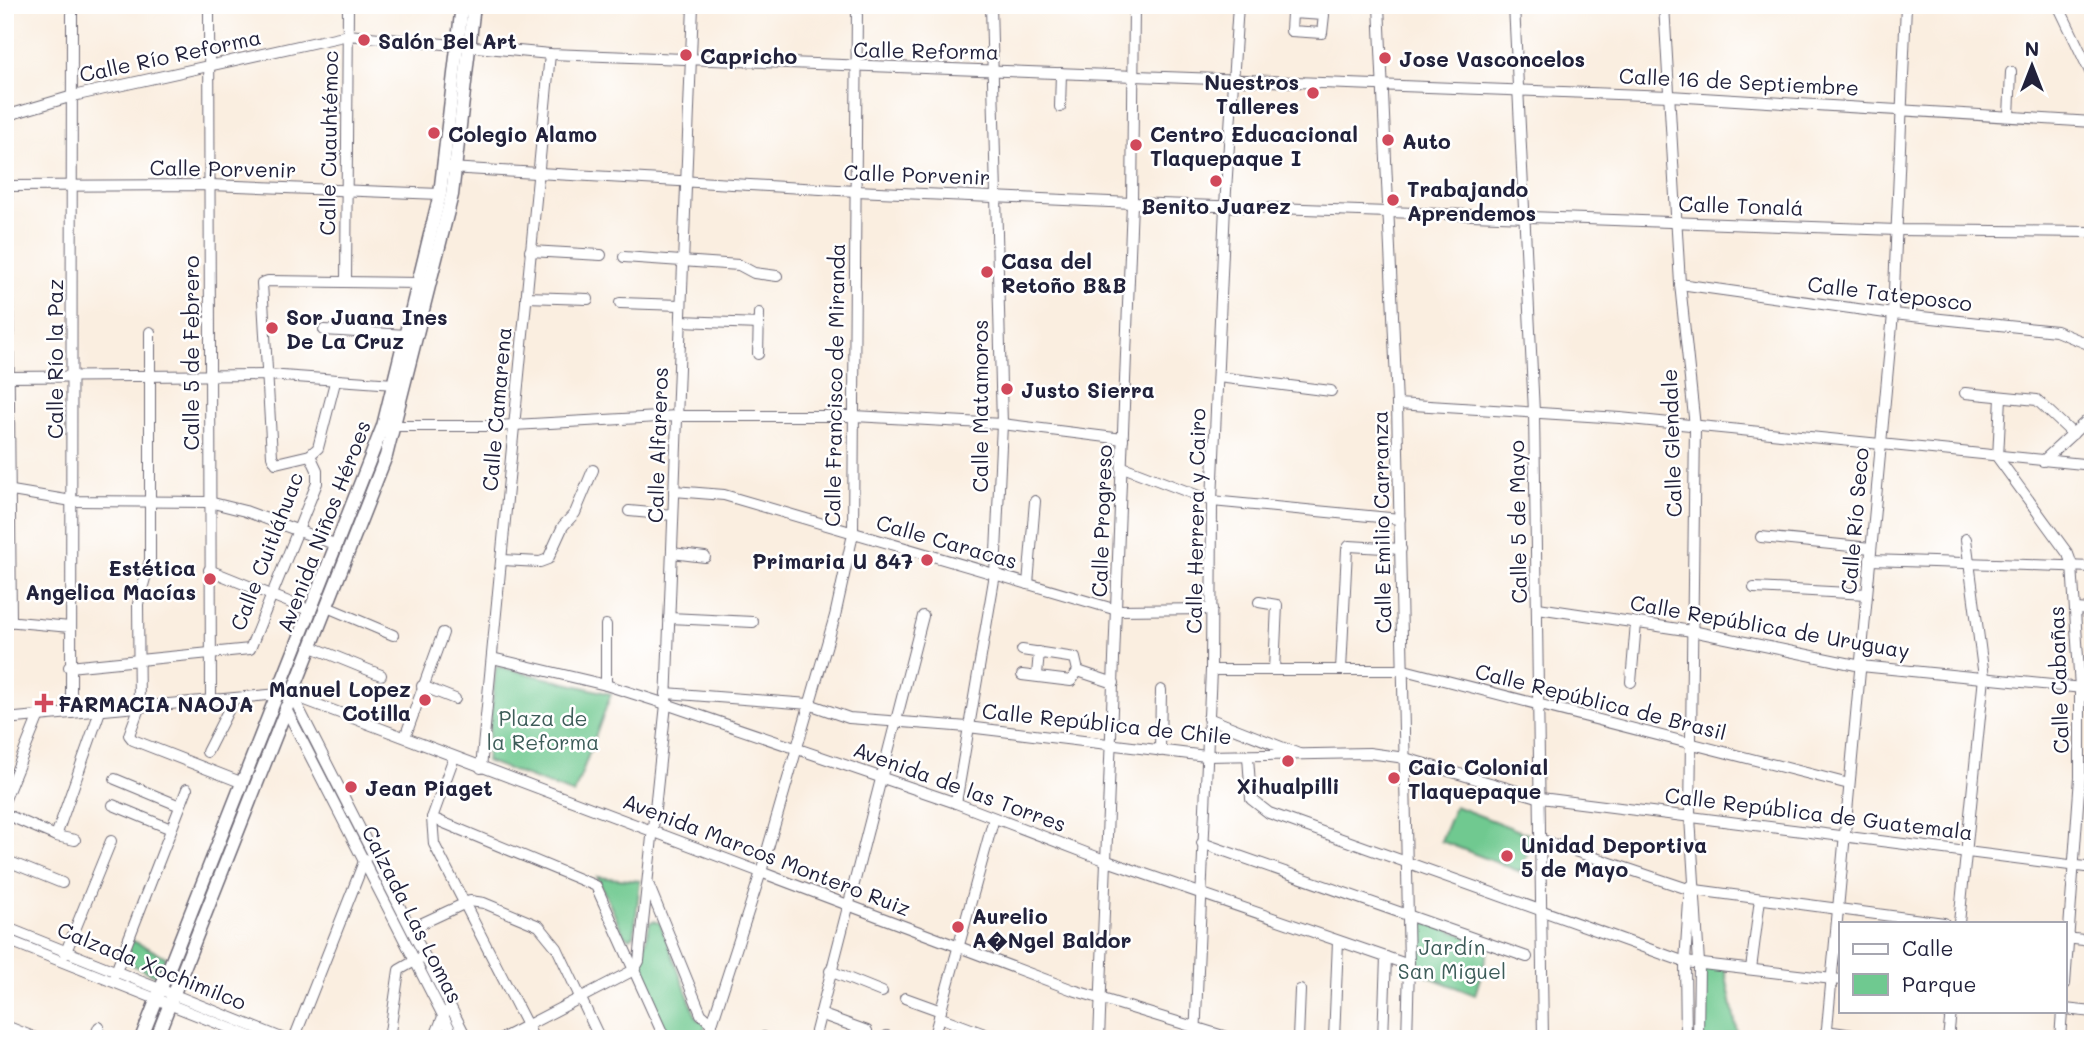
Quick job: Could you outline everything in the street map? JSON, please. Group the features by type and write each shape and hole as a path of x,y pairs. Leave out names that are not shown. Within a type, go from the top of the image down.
{"main road":[{"name":"Avenida Niños Héroes","path":"156,1039 287,709 286,695 311,611 389,426 450,168 463,46 462,5"},
{"name":"Avenida Niños Héroes","path":"463,46 474,5"},
{"name":"Avenida Niños Héroes","path":"141,1039 243,783 312,647 386,456 394,384 440,194 450,168"}],"street":[{"name":"Calle Río la Paz","path":"71,713 69,627 73,377 72,5"},
{"name":"Calle 5 de Febrero","path":"209,5 211,702"},
{"name":"Calle Cuauhtémoc","path":"346,282 348,5"},
{"name":"Calle Alfareros","path":"634,970 639,961 648,886 666,699 693,5"},
{"name":"Calle Francisco de Miranda","path":"707,1039 761,872 835,616 853,534 857,5"},
{"name":"Calle Matamoros","path":"956,803 995,574 1002,424 991,5"},
{"name":"Calle Progreso","path":"1099,1039 1124,439 1135,5"},
{"name":"Calle Herrera y Cairo","path":"1195,1039 1211,670 1212,501 1225,206 1238,5"},
{"name":"Calle Emilio Carranza","path":"1379,5 1401,549 1409,917 1407,1039"},
{"name":"Calle 5 de Mayo","path":"1514,5 1534,412 1544,1039"},
{"name":"Calle Glendale","path":"1664,5 1680,284 1695,427 1690,817 1692,887 1699,963 1698,1039"},
{"name":"Calle Río Seco","path":"1826,1035 1836,980 1837,909 1893,314 1906,5"},
{"path":"2058,5 2093,78"},
{"name":"Calle Río Reforma","path":"5,116 73,96 348,35 463,46"},
{"name":"Calle Reforma","path":"463,46 550,54 690,61 1383,86"},
{"name":"Calle Camarena","path":"481,768 550,54"},
{"path":"2009,116 2011,72"},
{"path":"1060,107 1061,73"},
{"name":"Calle 16 de Septiembre","path":"1383,86 1670,96 1902,108 2093,122"},
{"name":"Calle Porvenir","path":"450,168 856,191 1388,212"},
{"name":"Calle Porvenir","path":"6,186 210,185 440,194"},
{"path":"6,186 8,622 69,627"},
{"name":"Calle Tonalá","path":"1388,212 1897,230 2093,232"},
{"path":"530,251 601,255"},
{"path":"624,257 739,265 754,273 778,276"},
{"path":"346,282 419,283"},
{"name":"Calle Cuitláhuac","path":"335,382 318,448 310,456 281,464 273,460 262,283 346,282"},
{"name":"Calle Tateposco","path":"1680,284 1893,314 2056,331 2093,346"},
{"path":"526,297 588,299"},
{"path":"620,303 681,305"},
{"path":"758,354 760,313"},
{"path":"681,321 760,324"},
{"path":"324,330 406,335"},
{"path":"150,332 150,560 139,600 139,708 130,733 133,740 243,783"},
{"path":"7,377 268,375 335,382 394,384"},
{"path":"1218,377 1331,391"},
{"path":"1965,393 2037,400 2073,434"},
{"path":"1998,458 2001,397"},
{"path":"1397,404 1534,412 2093,466"},
{"path":"2043,461 2093,415"},
{"path":"389,426 514,424 677,416 854,416 1002,424 1124,439"},
{"name":"Calle Cuitláhuac","path":"69,667 250,649 318,477 310,456"},
{"name":"Calle Cabañas","path":"1998,458 2068,554 2072,565 2080,688 2080,777 2066,961"},
{"path":"1123,467 1212,501 1400,519"},
{"path":"502,560 540,562 549,558 563,526 575,513 593,470"},
{"path":"8,491 72,501 209,502 299,530 337,545"},
{"name":"Calle Caracas","path":"674,491 724,495 1117,610 1212,608"},
{"path":"1028,584 1035,501"},
{"path":"629,511 673,515"},
{"path":"1761,537 1871,548"},
{"path":"1959,922 1984,677 1966,539"},
{"path":"1342,670 1347,549 1349,546 1401,549"},
{"path":"672,553 705,557"},
{"path":"1870,560 2093,567"},
{"path":"209,570 311,611"},
{"path":"1754,588 1867,594"},
{"path":"1259,602 1277,605 1274,670"},
{"path":"327,607 393,635"},
{"name":"Calle República de Uruguay","path":"1538,608 1692,631 1861,666 2093,689"},
{"path":"2075,609 2093,610"},
{"path":"814,1039 923,616"},
{"path":"669,618 753,622"},
{"path":"1631,682 1636,623"},
{"path":"606,625 606,685"},
{"path":"405,737 443,633"},
{"path":"312,647 382,674"},
{"path":"1022,650 1075,658 1078,671 1073,681 1022,675"},
{"path":"1037,675 1039,652"},
{"name":"Avenida de las Torres","path":"492,658 666,699 796,748 956,803 1107,861 1409,965"},
{"name":"Calle República de Brasil","path":"1211,670 1404,670 1539,707 1849,784"},
{"path":"1078,671 1114,683"},
{"path":"422,686 455,699"},
{"path":"1160,751 1161,690"},
{"path":"5,719 286,695"},
{"name":"Avenida Marcos Montero Ruiz","path":"286,695 405,737 959,947 1101,998 1233,1039"},
{"name":"Calzada Las Lomas","path":"286,695 374,853 412,928 451,1036"},
{"path":"208,752 234,699"},
{"name":"Calle República de Chile","path":"666,699 809,704 849,718 968,727 1206,756 1368,753 1405,758 1541,798"},
{"name":"Calzada Las Lomas","path":"287,709 364,859 449,1002 467,1039"},
{"path":"56,836 100,712"},
{"path":"5,799 39,715"},
{"path":"1208,718 1303,755"},
{"path":"454,757 432,818 433,844 534,1039"},
{"path":"1248,757 1251,799 1257,806 1685,962 1836,980"},
{"path":"115,779 180,806"},
{"path":"114,976 187,789"},
{"name":"Calle República de Guatemala","path":"1541,798 2093,868"},
{"path":"113,805 171,829"},
{"path":"5,814 56,836 75,840"},
{"path":"432,818 596,886 665,1039"},
{"path":"933,1039 995,818"},
{"path":"1542,840 1692,887 1760,899 1936,922"},
{"path":"64,956 111,841"},
{"path":"1202,843 1527,957"},
{"path":"294,1039 364,859 374,853"},
{"path":"5,860 62,883"},
{"name":"Calle Alfareros","path":"648,886 701,1014 712,1024"},
{"name":"Calle Glendale","path":"1686,1039 1685,962 1692,887"},
{"path":"1751,969 1760,899"},
{"path":"412,928 464,902 484,903 543,929 557,947 600,1039"},
{"name":"Calzada Xochimilco","path":"5,926 27,941 171,999 257,1039"},
{"path":"2067,938 2093,942"},
{"name":"Calzada Xochimilco","path":"5,939 27,941"},
{"path":"1334,1039 1338,941"},
{"path":"1383,1039 1386,957"},
{"path":"388,1039 399,970 421,958"},
{"path":"501,1039 634,970"},
{"path":"830,971 883,992"},
{"path":"1298,1039 1300,990"},
{"path":"905,998 998,1039"},
{"name":"Calzada Xochimilco","path":"171,999 284,1039"},
{"path":"434,1039 449,1002"},
{"path":"2066,1010 2093,1012"},
{"path":"1948,1039 1951,1012"},
{"path":"2060,1039 2064,1012"},
{"path":"820,1014 867,1031"},
{"path":"451,1036 456,1016"},
{"path":"94,1039 99,1027"},
{"path":"10,1028 38,1039"},
{"path":"1826,1035 1880,1039"}],"green space":[{"name":"Plaza de la Reforma","path":"496,666 611,694 574,794 486,761"},
{"path":"1455,806 1533,836 1521,872 1441,841"},
{"path":"597,877 640,881 634,935 629,938 624,935"},
{"name":"Jardín San Miguel","path":"1416,919 1490,944 1475,995 1417,972"},
{"path":"650,922 660,923 697,1019 706,1024 701,1039 668,1039 639,971"},
{"path":"129,939 166,957 157,976 121,960"},
{"path":"1700,964 1724,966 1737,1032 1724,1036 1724,1039 1700,1039"}],"place":[{"name":"Salón Bel Art","path":"364,40"},
{"name":"Capricho","path":"686,55"},
{"name":"Jose Vasconcelos","path":"1385,58"},
{"name":"Nuestros Talleres","path":"1313,93"},
{"name":"Colegio Alamo","path":"434,133"},
{"name":"Auto","path":"1388,140"},
{"name":"Centro Educacional Tlaquepaque I","path":"1136,145"},
{"name":"Benito Juarez","path":"1216,181"},
{"name":"Trabajando Aprendemos","path":"1393,200"},
{"name":"Casa del Retoño B&B","path":"987,272"},
{"name":"Sor Juana Ines De La Cruz","path":"272,328"},
{"name":"Justo Sierra","path":"1007,389"},
{"name":"Primaria U 847","path":"927,560"},
{"name":"Estética Angelica Macías","path":"210,579"},
{"name":"Manuel Lopez Cotilla","path":"425,700"},
{"name":"FARMACIA NAOJA","path":"44,703"},
{"name":"Xihualpilli","path":"1288,761"},
{"name":"Caic Colonial Tlaquepaque","path":"1394,778"},
{"name":"Jean Piaget","path":"351,787"},
{"name":"Unidad Deportiva 5 de Mayo","path":"1507,856"},
{"name":"Aurelio A�Ngel Baldor","path":"958,927"}]}
